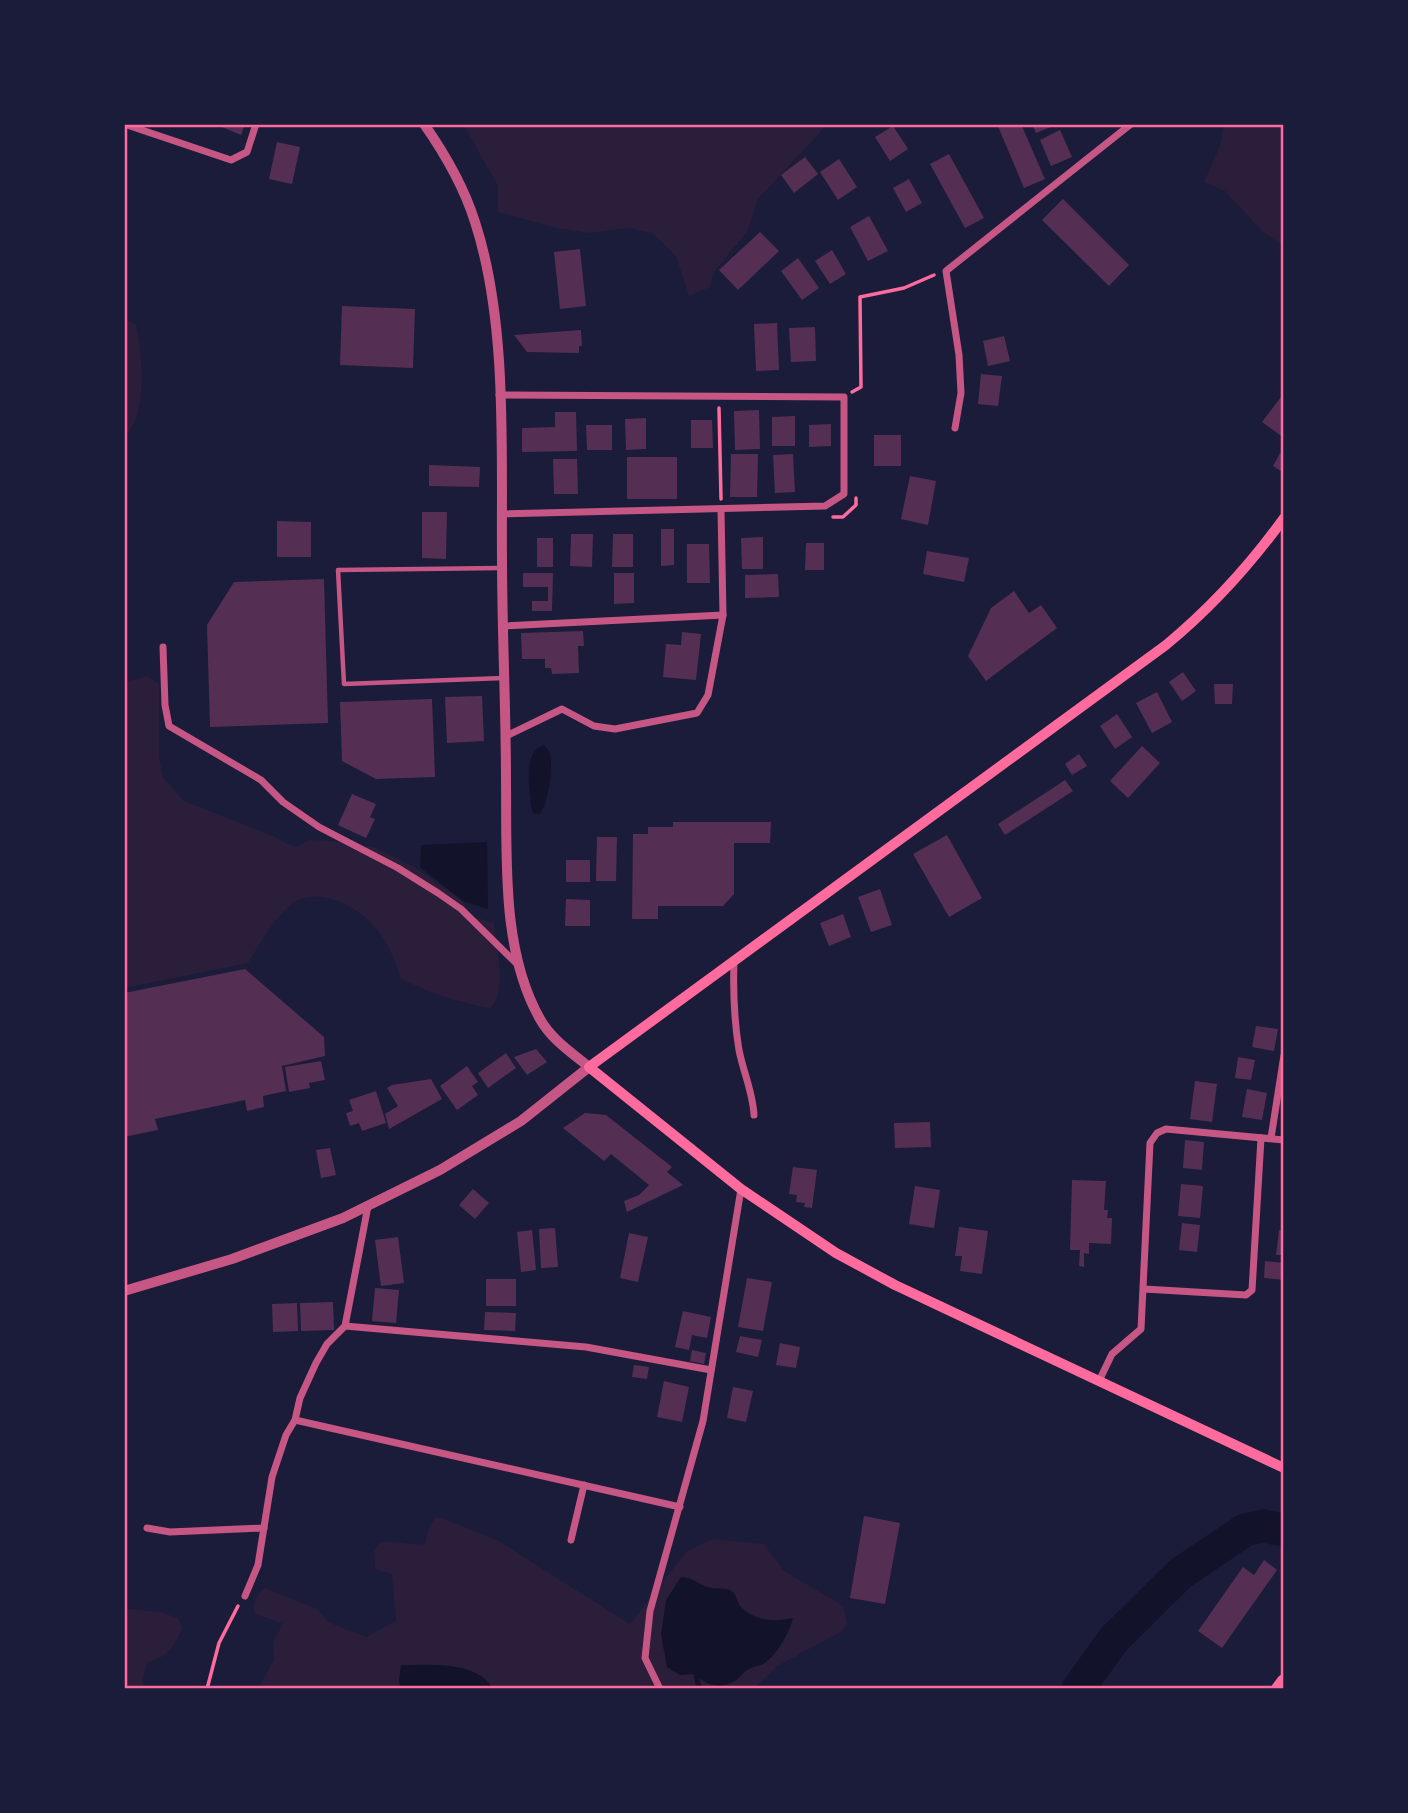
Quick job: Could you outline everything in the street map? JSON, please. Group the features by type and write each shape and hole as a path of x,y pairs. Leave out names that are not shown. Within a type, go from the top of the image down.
{"highway":[{"path":"1278,1689 1284,1681"}],"main road":[{"path":"1284,518 1197,620 1166,645 589,1067 741,1189 836,1253 883,1279 1284,1468"}],"street":[{"path":"124,124 232,160 247,152 256,124"},
{"path":"124,1291 232,1259 343,1218 368,1206 440,1170 509,1128 589,1067 562,1046 541,1021 519,967 511,921 507,834 495,312 487,263 475,219 450,164 424,124"},
{"path":"955,428 961,393 959,355 946,271 1131,124"},
{"path":"499,395 844,397 844,494 825,506 501,514"},
{"path":"506,736 562,709 594,726 615,729 697,713 708,695 723,615 721,510"},
{"path":"503,626 723,615"},
{"path":"163,647 165,705 169,726 261,780 283,802 319,827 398,868 438,893 461,909 519,967"},
{"path":"734,961 733,1007 745,1080 754,1115"},
{"path":"1271,1139 1284,1055"},
{"path":"1099,1381 1112,1354 1141,1329 1150,1143 1157,1133 1166,1129 1284,1140"},
{"path":"1144,1289 1246,1296 1252,1290 1261,1138"},
{"path":"660,1689 645,1658 650,1611 703,1421 741,1189"},
{"path":"245,1596 258,1565 272,1477 286,1435 295,1420 300,1398 316,1363 327,1344 345,1326 368,1206"},
{"path":"345,1326 586,1348 711,1370"},
{"path":"295,1420 680,1507"},
{"path":"571,1541 583,1485"},
{"path":"147,1528 170,1532 264,1528"}],"lane":[{"path":"502,568 338,570 344,684 504,678"}],"path":[{"path":"844,397 861,387 860,297 904,288 946,271"},
{"path":"853,391 854,404"},
{"path":"719,396 721,510"},
{"path":"830,517 843,517 856,505 856,492"},
{"path":"207,1689 219,1643 228,1622 245,1596"}],"shaded area":[{"path":"463,124 828,124 758,199 747,232 713,273 710,287 689,296 676,256 652,233 627,228 589,233 557,228 498,212 498,186"},
{"path":"1224,124 1284,124 1284,247 1262,231 1225,191 1204,182 1220,146"},
{"path":"124,318 136,325 142,384 137,414 124,437"},
{"path":"148,676 159,684 159,757 163,777 184,801 295,847 310,840 374,847 416,868 463,901 470,916 494,923 500,980 499,991 490,1008 445,997 401,979 387,945 375,927 357,911 323,897 299,900 289,906 272,926 248,963 124,988 124,682"},
{"path":"544,745 550,754 550,776 548,795 539,814 533,813 531,806 529,771 533,755"},
{"path":"487,842 488,909 463,901 420,867 421,845"},
{"path":"435,1518 442,1518 497,1540 630,1624 687,1551 713,1539 764,1544 784,1571 844,1606 847,1625 840,1632 776,1667 754,1689 258,1689 274,1660 273,1641 283,1624 254,1613 256,1599 265,1588 317,1609 328,1622 366,1637 396,1621 392,1574 375,1569 374,1551 379,1543 384,1542 425,1544 428,1530"},
{"path":"681,1577 707,1587 731,1590 741,1607 759,1618 793,1618 778,1650 763,1664 747,1670 730,1684 719,1686 704,1681 695,1674 680,1675 667,1667 661,1634 666,1600"},
{"path":"124,1610 160,1612 178,1618 182,1628 169,1650 161,1657 148,1662 143,1677 144,1689 124,1689"},
{"path":"401,1665 461,1668 482,1677 490,1684 490,1689 400,1689"}],"building":[{"path":"215,124 245,124 241,135"},
{"path":"997,124 1021,124 1045,179 1024,188"},
{"path":"1032,124 1058,124 1036,133"},
{"path":"893,126 908,149 890,161 875,137"},
{"path":"1060,130 1072,157 1051,166 1040,140"},
{"path":"277,142 300,147 292,184 269,179"},
{"path":"949,154 984,218 965,228 930,164"},
{"path":"805,157 818,174 794,193 781,175"},
{"path":"839,159 857,187 838,200 820,172"},
{"path":"909,179 922,203 906,212 893,188"},
{"path":"1063,199 1129,265 1109,286 1042,220"},
{"path":"869,216 888,251 868,261 850,227"},
{"path":"760,232 779,251 738,290 719,270"},
{"path":"580,249 586,306 560,309 554,252"},
{"path":"832,250 846,274 830,284 815,261"},
{"path":"798,258 819,288 802,300 781,271"},
{"path":"342,306 415,309 413,368 340,365"},
{"path":"777,323 779,370 756,371 754,324"},
{"path":"815,327 816,361 791,362 789,328"},
{"path":"581,330 582,346 579,346 579,353 527,352 514,335"},
{"path":"1004,336 1010,361 988,366 983,341"},
{"path":"981,374 1002,376 998,406 978,404"},
{"path":"1284,393 1284,438 1262,422"},
{"path":"759,410 760,449 735,450 734,411"},
{"path":"555,412 576,412 577,451 522,452 522,428 555,427"},
{"path":"795,416 795,446 772,446 772,417"},
{"path":"646,418 646,449 626,450 625,419"},
{"path":"691,420 712,420 713,448 691,448"},
{"path":"831,424 831,446 809,447 809,425"},
{"path":"586,425 612,425 612,450 587,450"},
{"path":"874,435 901,435 901,466 874,466"},
{"path":"1280,453 1284,455 1284,473 1273,466"},
{"path":"731,454 758,454 757,497 730,497"},
{"path":"793,454 795,492 775,493 773,455"},
{"path":"627,457 677,457 677,499 627,499"},
{"path":"553,459 577,459 578,494 554,494"},
{"path":"429,465 480,467 479,487 429,486"},
{"path":"910,476 936,481 928,525 901,519"},
{"path":"422,512 447,512 446,559 422,558"},
{"path":"277,521 311,522 311,557 277,557"},
{"path":"661,529 674,529 674,565 661,566"},
{"path":"571,534 593,534 592,567 570,566"},
{"path":"613,534 633,534 633,567 612,567"},
{"path":"763,537 763,569 742,569 741,538"},
{"path":"537,538 553,538 553,567 537,567"},
{"path":"806,543 824,543 824,570 805,570"},
{"path":"687,544 709,544 710,583 687,583"},
{"path":"927,551 969,558 964,582 923,574"},
{"path":"523,573 553,573 552,611 532,611 532,601 548,601 548,587 523,587"},
{"path":"614,573 634,573 634,603 614,604"},
{"path":"778,574 779,597 745,598 745,575"},
{"path":"324,579 328,723 210,727 207,625 234,582"},
{"path":"1014,591 1029,613 1041,605 1057,628 986,681 968,656 991,608"},
{"path":"583,631 584,646 578,646 579,673 552,674 551,668 545,668 545,659 522,659 521,633"},
{"path":"682,632 701,634 696,680 663,677 666,644 681,645"},
{"path":"1183,672 1196,691 1182,701 1169,682"},
{"path":"1214,684 1233,684 1232,704 1215,704"},
{"path":"1157,692 1172,722 1152,733 1136,703"},
{"path":"482,696 484,741 447,743 445,697"},
{"path":"432,699 435,777 376,779 342,761 340,702"},
{"path":"1117,714 1132,737 1115,749 1100,726"},
{"path":"1142,746 1160,763 1128,798 1110,781"},
{"path":"1079,754 1087,766 1072,775 1065,764"},
{"path":"1065,780 1073,791 1005,835 998,824"},
{"path":"352,794 376,804 370,817 375,819 366,838 338,825"},
{"path":"673,822 771,822 770,843 734,843 734,894 723,906 658,906 658,919 632,919 633,834 648,834 648,827 673,827"},
{"path":"947,835 982,898 949,917 913,854"},
{"path":"597,837 617,837 616,881 596,881"},
{"path":"566,860 590,860 590,882 566,882"},
{"path":"880,889 892,925 871,932 858,897"},
{"path":"566,899 590,900 590,926 565,926"},
{"path":"843,914 851,937 829,946 820,923"},
{"path":"245,969 324,1037 325,1056 282,1066 286,1091 263,1096 264,1107 247,1111 245,1100 155,1119 158,1130 124,1137 124,993"},
{"path":"1256,1026 1278,1029 1274,1051 1252,1047"},
{"path":"536,1049 547,1062 527,1075 514,1057"},
{"path":"506,1053 516,1068 488,1088 478,1073"},
{"path":"1238,1057 1255,1060 1251,1080 1235,1078"},
{"path":"321,1061 325,1080 309,1083 310,1088 289,1092 285,1067"},
{"path":"467,1066 478,1082 472,1086 478,1095 457,1110 440,1086"},
{"path":"431,1079 442,1099 389,1129 385,1114 398,1106 387,1088"},
{"path":"1195,1081 1217,1084 1212,1122 1190,1119"},
{"path":"1247,1089 1267,1093 1262,1120 1242,1117"},
{"path":"376,1091 386,1123 362,1131 359,1123 350,1126 346,1113 353,1111 349,1100"},
{"path":"585,1113 606,1115 672,1167 667,1172 683,1185 627,1212 624,1201 639,1195 649,1185 611,1154 604,1161 563,1128"},
{"path":"930,1122 931,1147 895,1148 894,1123"},
{"path":"1185,1140 1204,1142 1202,1170 1183,1168"},
{"path":"330,1148 336,1175 321,1178 316,1150"},
{"path":"793,1167 817,1170 812,1208 804,1207 805,1203 796,1202 797,1195 789,1194"},
{"path":"1072,1180 1106,1181 1104,1210 1108,1210 1107,1218 1112,1218 1111,1244 1089,1243 1089,1254 1084,1253 1084,1267 1079,1266 1080,1250 1070,1250"},
{"path":"1181,1184 1203,1186 1200,1218 1178,1216"},
{"path":"915,1186 940,1190 934,1228 909,1224"},
{"path":"473,1189 489,1203 475,1219 459,1205"},
{"path":"1182,1223 1200,1225 1197,1252 1179,1250"},
{"path":"959,1227 988,1231 982,1274 960,1271 962,1256 955,1256"},
{"path":"555,1228 558,1267 541,1268 539,1229"},
{"path":"532,1230 536,1270 521,1272 517,1232"},
{"path":"1279,1230 1284,1231 1284,1255 1276,1255"},
{"path":"629,1233 648,1237 638,1282 620,1278"},
{"path":"398,1237 404,1283 381,1286 375,1240"},
{"path":"1265,1261 1284,1263 1284,1280 1264,1278"},
{"path":"747,1278 772,1282 763,1331 738,1327"},
{"path":"486,1279 516,1279 516,1306 486,1306"},
{"path":"375,1288 399,1290 396,1323 372,1321"},
{"path":"333,1302 334,1330 301,1331 300,1303"},
{"path":"297,1303 298,1331 273,1332 272,1304"},
{"path":"683,1311 711,1317 707,1338 692,1335 689,1350 675,1347"},
{"path":"485,1312 516,1313 515,1331 484,1330"},
{"path":"740,1336 762,1340 758,1357 736,1352"},
{"path":"780,1343 800,1347 796,1368 776,1365"},
{"path":"692,1350 706,1353 704,1364 690,1361"},
{"path":"634,1365 649,1367 647,1379 632,1377"},
{"path":"664,1381 689,1387 682,1422 657,1417"},
{"path":"733,1387 753,1391 746,1422 727,1418"},
{"path":"864,1516 900,1523 885,1604 850,1598"},
{"path":"1264,1560 1277,1570 1222,1648 1198,1631 1243,1567 1254,1575"}],"waterway":[{"path":"1078,1689 1114,1639 1181,1573 1245,1530 1263,1526 1284,1530"},
{"path":"696,1674 699,1689"}]}
